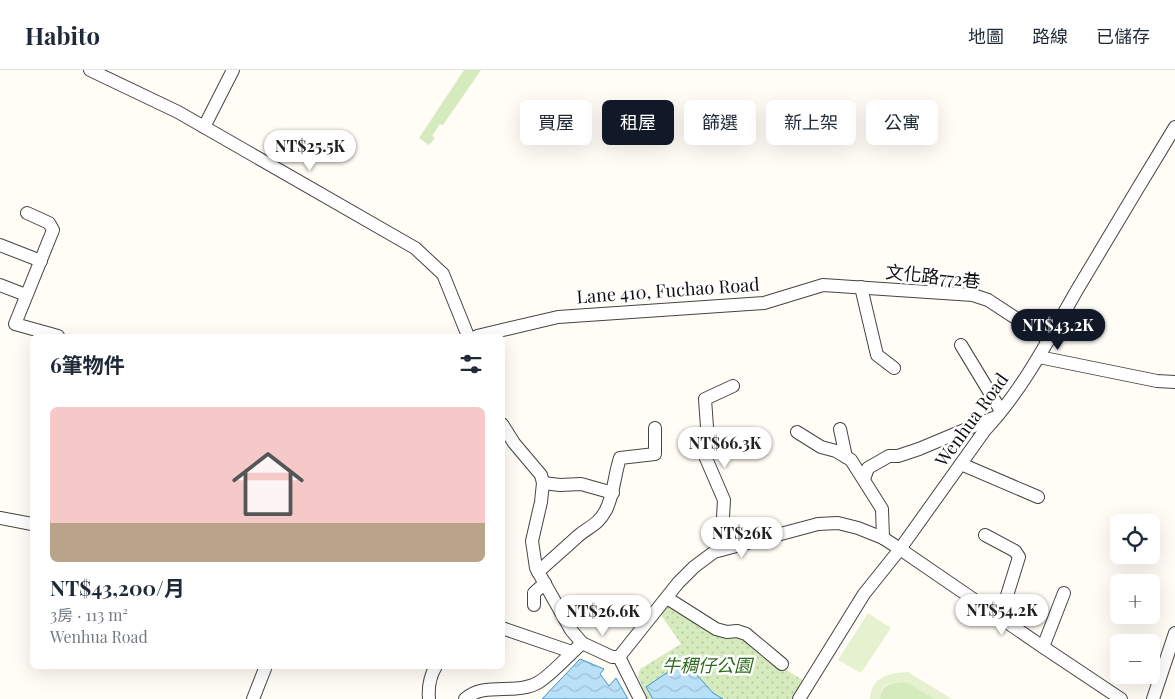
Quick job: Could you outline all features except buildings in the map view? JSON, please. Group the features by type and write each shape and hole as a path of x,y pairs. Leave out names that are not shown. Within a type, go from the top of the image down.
{"street":[{"path":"90,70 178,112 415,248 443,274 467,334"},
{"path":"204,127 232,70"},
{"name":"Wenhua Road","path":"799,699 864,594 900,548 985,430 999,414 1038,357 1175,127"},
{"path":"27,213 49,223 53,230 15,324 51,334"},
{"path":"0,245 41,261"},
{"path":"0,285 26,294"},
{"name":"Lane 410, Fuchao Road","path":"486,334 558,317 764,303 823,285 861,287"},
{"path":"861,287 877,355 894,368"},
{"name":"文化路772巷","path":"861,287 973,295 988,300 1048,340"},
{"path":"864,479 868,468 889,456 898,456 919,450 999,414 961,345"},
{"path":"1038,357 1157,381 1175,382"},
{"path":"722,550 724,500 705,456 708,427 705,399 733,386"},
{"path":"534,605 534,593 541,578 581,534 596,525 606,510 613,493 615,473 620,458 655,454 655,428"},
{"path":"505,429 514,444 541,475 543,483 541,502 532,541 536,568 571,630 582,643 612,657 619,657"},
{"path":"840,429 846,457"},
{"path":"796,432 821,447 836,451 851,460 882,509 883,538"},
{"path":"961,464 1038,496"},
{"path":"543,483 560,485 581,484 613,493"},
{"path":"0,518 30,524"},
{"path":"619,657 678,583 694,567 714,552 818,524 838,523 852,526 883,538 900,548 1042,648 1122,699"},
{"path":"985,535 1015,551 1019,557 1000,618"},
{"path":"1042,648 1064,593"},
{"path":"667,598 716,629 746,634 782,664"},
{"path":"505,629 572,652"},
{"path":"1153,699 1175,633"},
{"path":"465,699 484,689 518,688 538,682 582,643"},
{"path":"619,657 640,699"},
{"path":"253,699 265,669"},
{"path":"429,699 428,689 435,669"}],"green space":[{"path":"464,70 481,70 443,125 440,124 432,136 435,138 429,145 419,138"},
{"name":"牛稠仔公園","path":"669,605 742,638 759,653 804,681 792,699 647,699 638,677 640,669 681,644 661,615"},
{"path":"868,613 891,628 861,673 838,660"},
{"path":"908,672 952,699 935,699 908,683 902,682 886,685 882,689 880,699 870,699 874,685 883,677 894,673"},
{"path":"908,682 935,699 880,699 882,691 886,686"}],"water":[{"path":"580,659 604,669 600,674 609,686 616,678 628,699 542,699"},
{"path":"678,665 696,674 713,693 723,699 653,699 646,687"}]}
